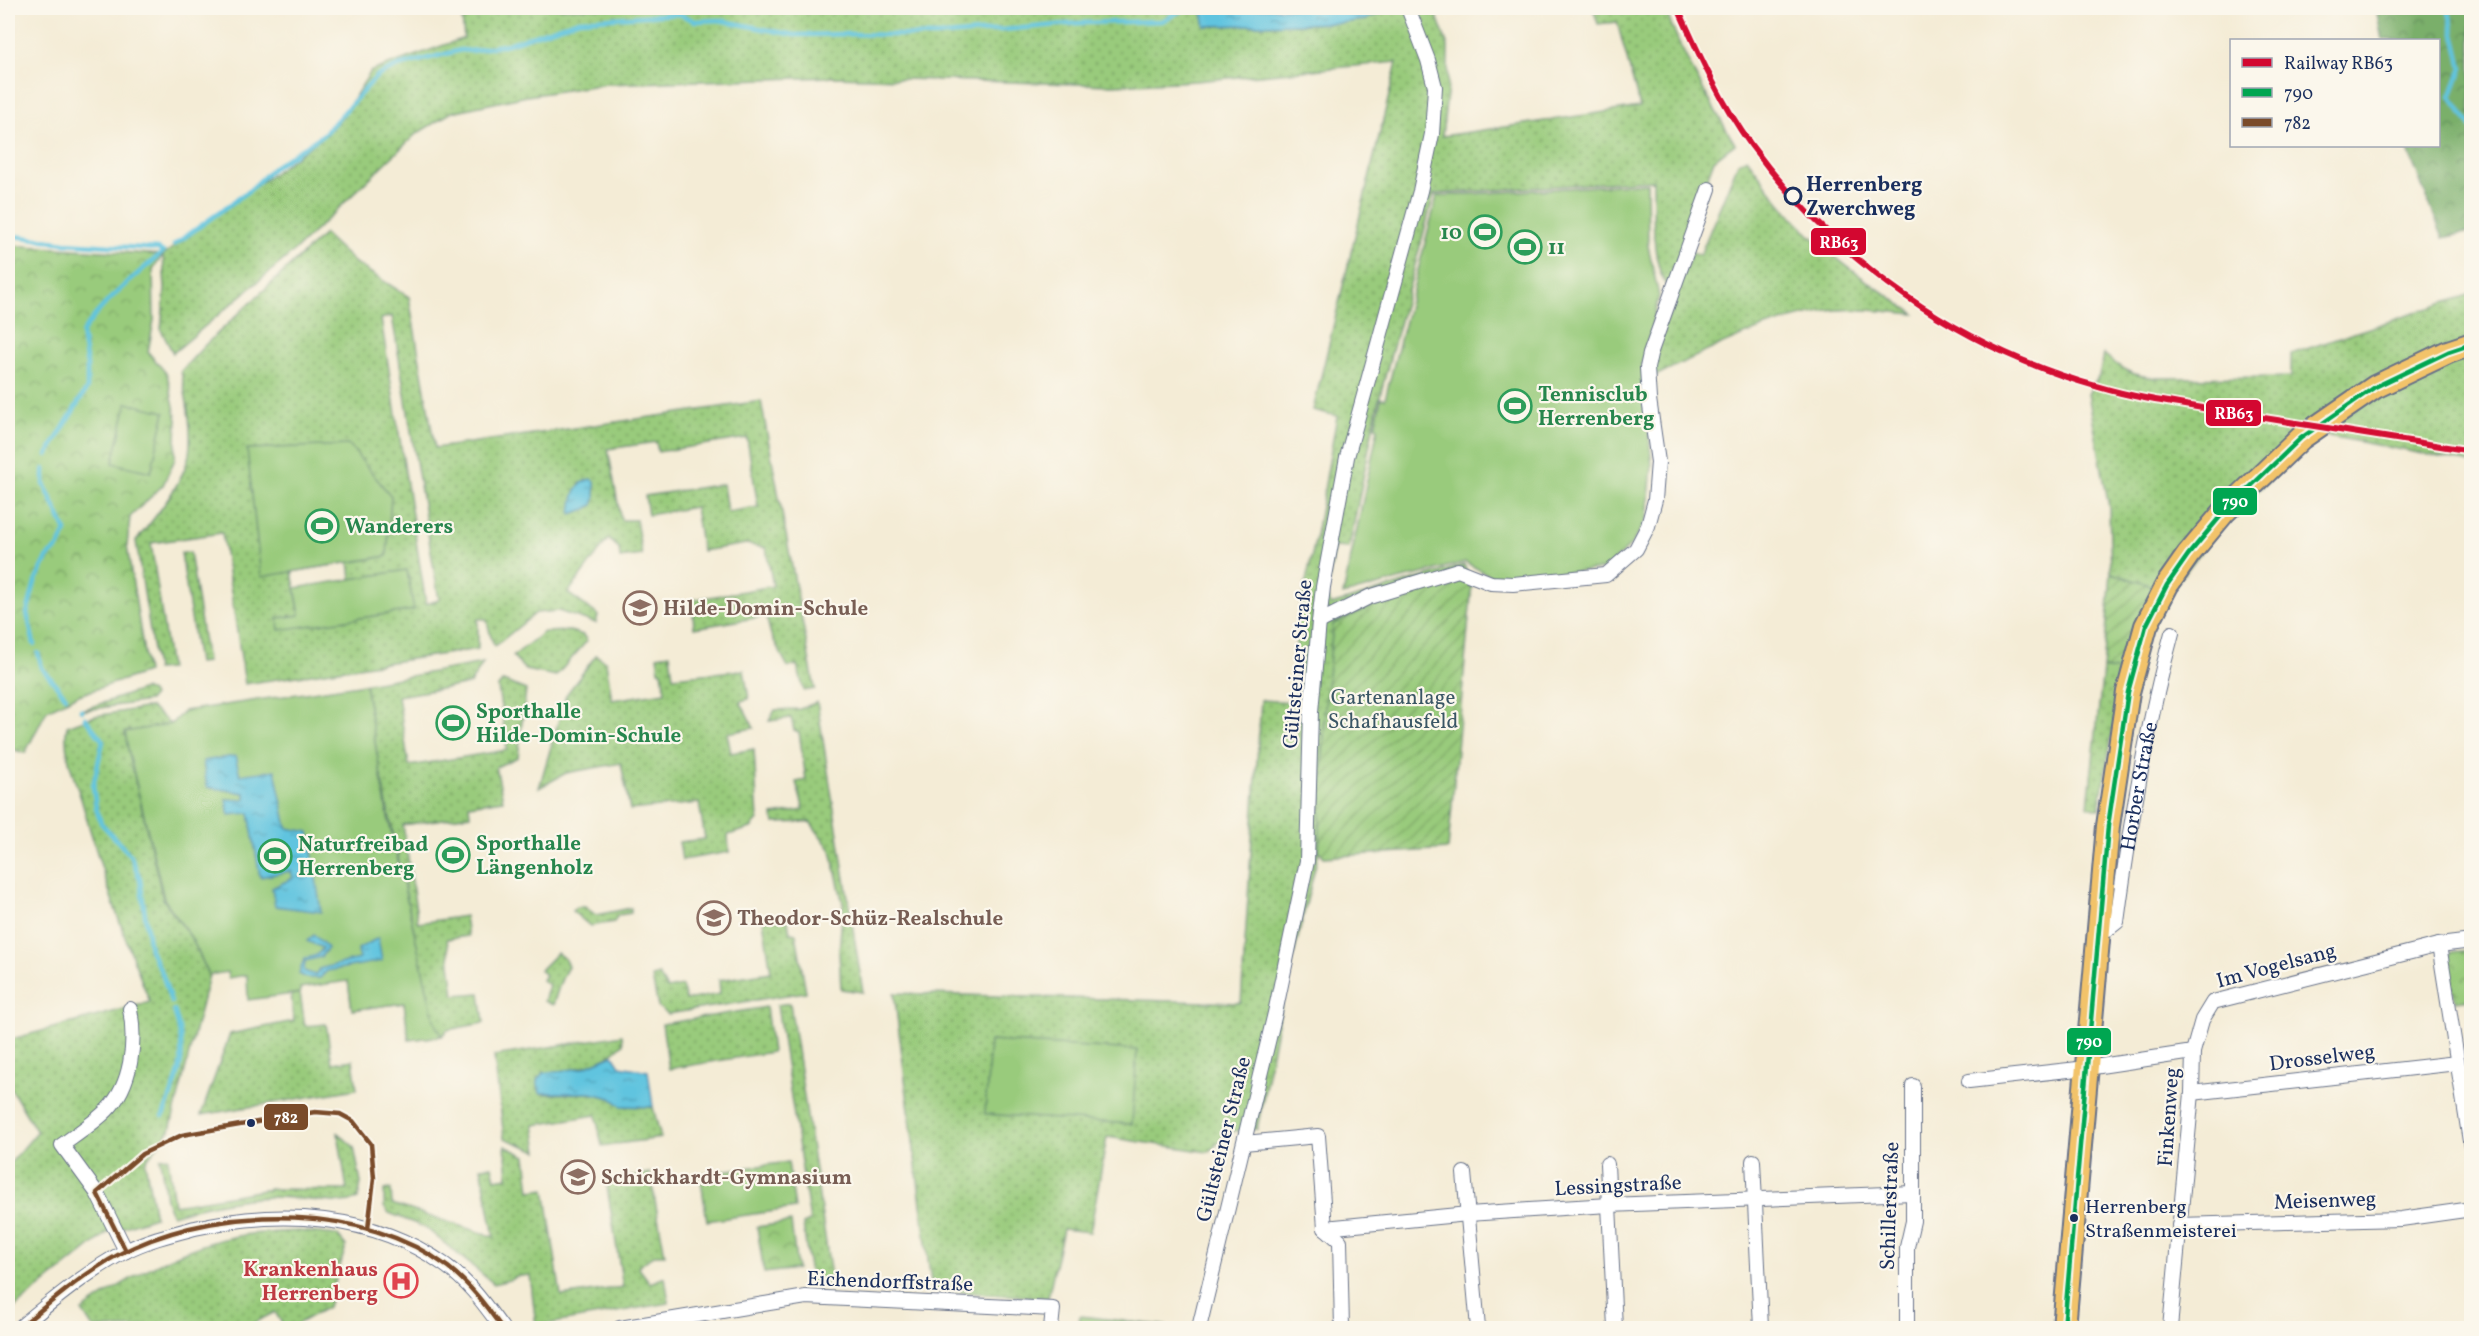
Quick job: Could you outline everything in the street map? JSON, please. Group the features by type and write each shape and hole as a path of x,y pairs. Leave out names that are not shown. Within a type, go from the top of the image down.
{"main road":[{"name":"Horber Straße","path":"2064,1329 2098,930 2116,759 2128,692 2146,626 2167,585 2188,555 2224,512 2301,438 2374,387 2448,352 2472,344"}],"street":[{"name":"Gültsteiner Straße","path":"1199,1329 1275,1013 1307,861 1311,711 1319,622 1323,587 1347,457 1420,191 1432,134 1435,87 1428,60 1408,8"},
{"path":"1319,622 1369,597 1458,570 1491,583 1513,584 1606,574 1636,549 1648,526 1655,500 1658,462 1647,368 1709,189"},
{"name":"Horber Straße","path":"2098,930 2108,929 2117,922 2127,842 2143,756 2172,633"},
{"name":"Im Vogelsang","path":"2193,1052 2202,1020 2213,1002 2439,945 2472,941"},
{"path":"2439,945 2472,1154"},
{"path":"126,1251 97,1193 62,1145 108,1109 123,1084 133,1045 134,1027 130,1009"},
{"path":"1969,1081 2087,1068 2193,1052"},
{"name":"Finkenweg","path":"2170,1329 2192,1093 2193,1052"},
{"name":"Drosselweg","path":"2192,1093 2457,1063"},
{"name":"Schillerstraße","path":"1907,1329 1907,1247 1913,1221 1913,1086"},
{"path":"1244,1143 1318,1136 1325,1228 1340,1241 1342,1329"},
{"path":"1753,1161 1761,1329"},
{"path":"1606,1164 1615,1329"},
{"path":"1464,1173 1478,1329"},
{"name":"Lessingstraße","path":"1325,1228 1467,1214 1609,1205 1913,1193"},
{"name":"Meisenweg","path":"2180,1226 2401,1219 2472,1209"},
{"path":"19,1329 63,1293 126,1251 174,1233 219,1223 260,1218 308,1218 351,1225 398,1238 444,1264 464,1280 502,1329"},
{"name":"Eichendorffstraße","path":"620,1329 806,1297 1053,1309 1051,1329"}],"green space":[{"path":"461,8 1201,8 1205,26 1340,23 1365,20 1385,11 1384,8 1434,8 1448,46 1448,86 1442,136 1640,107 1617,22 1598,24 1593,8 1665,8 1688,61 1735,144 1714,160 1667,287 1655,250 1653,180 1434,194 1378,403 1349,548 1335,547 1326,594 1331,605 1464,565 1472,584 1458,577 1325,707 1319,851 1281,1008 1257,1129 1232,1131 1208,1152 1107,1137 1090,1232 1063,1229 1048,1298 932,1290 894,993 1241,1003 1261,700 1294,702 1297,621 1315,541 1337,416 1313,410 1397,62 1196,81 1113,85 833,77 606,84 527,96 452,112 416,134 291,254 173,353 161,330 165,289 163,255 324,136 342,117 371,71 464,38"},
{"path":"2376,8 2471,8 2471,232 2443,238 2406,147 2440,147 2440,39 2382,39"},
{"path":"1747,158 1778,200 1812,237 1845,265 1915,314 1837,310 1790,319 1742,336 1651,378 1652,359 1692,252 1700,255 1738,163"},
{"name":"Tennisclub Herrenberg","path":"1647,183 1648,246 1659,296 1642,364 1652,466 1647,519 1632,544 1605,569 1496,579 1465,562 1343,595 1378,428 1375,427 1381,398 1385,399 1437,196"},
{"path":"324,234 355,263 409,297 435,448 761,401 815,689 804,691 797,665 788,667 771,635 766,616 694,628 692,600 773,586 766,548 746,544 702,551 695,507 648,515 645,496 723,484 727,512 758,507 747,438 658,452 656,442 608,449 621,520 636,520 642,555 620,558 619,548 608,539 568,593 598,615 596,623 558,611 536,613 495,646 486,619 478,619 478,649 245,684 222,533 151,543 170,669 156,670 136,541 167,500 181,476 189,454 188,412 181,371 205,345","holes":["392,316 439,600 426,604 381,319","349,562 351,579 407,570 280,630 300,615 292,572"]},
{"path":"8,245 163,255 153,269 154,320 148,352 167,374 177,420 175,459 163,485 130,517 127,546 147,672 76,696 47,710 25,753 8,748"},
{"path":"2471,294 2471,463 2324,435 2229,515 2170,592 2111,573 2109,507 2088,394 2099,376 2104,354 2128,371 2156,378 2291,377 2291,354"},
{"path":"127,403 165,412 151,472 113,463"},
{"name":"Wanderers","path":"349,445 391,496 387,556 261,577 247,449"},
{"path":"190,552 207,662 198,663 181,553"},
{"path":"407,570 414,610 279,630 278,618 300,615 295,588"},
{"path":"2111,573 2155,587 2123,672 2103,669"},
{"name":"Gartenanlage Schafhausfeld","path":"1458,577 1472,584 1448,849 1324,857 1319,851 1325,707 1333,624 1407,590"},
{"path":"570,631 583,635 587,641 556,676 525,670 513,656 544,632"},
{"path":"670,654 673,677 744,670 749,699 740,701 754,728 727,733 731,753 754,749 758,820 751,828 728,835 729,852 682,860 679,842 705,839 699,803 630,810 621,763 566,773 539,788 566,695 596,655 606,662 612,700 665,692 657,656"},
{"path":"483,663 470,684 398,696 409,766 507,750 498,687 503,681 526,690 518,757 496,767 503,800 469,805 470,815 403,825 418,923 465,916 468,936 447,939 454,995 480,993 484,1023 447,1030 442,1036 409,1040 404,1003 352,1010 348,980 423,974 380,772 365,684"},
{"path":"2103,669 2123,672 2099,809 2088,806"},
{"name":"Naturfreibad Herrenberg","path":"365,684 387,812 435,1024 442,1036 409,1040 404,1003 352,1010 348,981 300,988 300,993 248,1000 247,975 228,978 227,972 209,975 192,939 164,899 128,749 125,732 171,724 184,711"},
{"path":"144,689 151,692 153,696 149,701 79,711"},
{"path":"817,702 863,992 841,989 839,952 843,904 831,850 810,822 774,823 773,815 804,810 796,782 806,780 799,732 794,730 791,718 769,721 775,710 800,709"},
{"path":"150,707 171,724 126,732 128,749 163,899 192,939 209,975 170,1130 145,1162 155,1217 107,1233 8,1313 8,1166 37,1132 8,1084 8,1040 150,1002 113,903 73,774 66,745 67,726 95,716"},
{"path":"576,907 585,907 596,915 631,908 631,913 618,915 614,922 590,926 572,911"},
{"path":"787,916 790,933 796,934 806,992 668,1014 658,1007 652,977 659,975 667,989 682,986 686,1000 720,994 719,980 771,972 763,920"},
{"path":"2471,950 2471,999 2455,1001 2448,958 2451,952"},
{"path":"557,953 565,959 568,967 553,1005 544,1001 549,985 542,980 545,975 540,970"},
{"path":"300,993 305,1026 326,1024 332,1063 353,1060 357,1089 201,1115 230,1034 294,1021 291,995"},
{"path":"790,1003 832,1283 811,1283 803,1224 810,1221 777,1005"},
{"path":"766,1007 772,1052 669,1069 662,1024"},
{"path":"622,1035 623,1044 606,1058 575,1069 543,1073 545,1094 591,1093 611,1098 621,1106 653,1107 661,1138 602,1146 596,1115 534,1125 538,1151 504,1138 494,1056"},
{"path":"990,1041 1137,1050 1132,1124 985,1114"},
{"path":"338,1133 354,1147 361,1183 358,1199 327,1202 279,1197 256,1198 220,1203 172,1215 166,1200 160,1158 168,1157 174,1205 270,1189 347,1190"},
{"path":"505,1146 526,1156 530,1191 545,1189 561,1296 623,1287 606,1180 650,1173 665,1255 654,1255 638,1267 650,1283 665,1277 669,1303 536,1326 530,1275 513,1277 513,1279 494,1284 426,1228 389,1213 384,1207 384,1190 391,1189 392,1204 494,1237 481,1167 492,1166 495,1179 508,1177"},
{"path":"788,1162 795,1208 707,1221 700,1174"},
{"path":"791,1222 797,1269 764,1273 757,1227"},
{"path":"299,1231 337,1235 346,1246 328,1307 290,1328 285,1328 275,1312 244,1328 146,1328 144,1325 137,1328 93,1328 82,1311 139,1274 199,1246 243,1235"},
{"path":"1080,1316 1166,1326 1166,1328 1101,1328 1097,1324 1079,1323"}],"water":[{"path":"1201,8 1384,8 1385,11 1365,20 1340,23 1205,26"},
{"path":"590,479 595,481 593,505 571,514 573,497 577,488"},
{"path":"235,756 240,775 275,770 287,828 309,832 321,912 275,906 272,888 293,878 291,871 260,877 249,813 229,815 226,799 245,800 245,793 207,787 203,761"},
{"path":"314,935 328,948 321,957 305,961 304,971 315,975 319,969 359,959 358,949 378,938 382,961 327,971 320,978 307,978 299,974 304,959 317,955 323,948 307,941"},
{"path":"613,1055 620,1066 648,1071 653,1107 621,1106 611,1098 591,1093 540,1093 537,1080 543,1073 582,1068"}],"waterway":[{"path":"174,245 250,190 274,167 323,135 377,76 398,66 461,50 471,51 508,44 579,20 679,14 695,21 719,20 794,35 935,36 1079,23 1162,21 1186,8"},
{"path":"2448,8 2462,68 2451,97 2472,128"},
{"path":"8,235 65,243 158,249 163,252 109,300 82,333 87,366 87,388 47,455"},
{"path":"34,644 27,613 35,582 47,558 59,546 66,531 44,484 44,469"},
{"path":"38,653 42,668 66,697"},
{"path":"85,718 103,741 93,786 96,808 101,823 131,856 140,879 150,950 162,973 171,1002"},
{"path":"163,1116 178,1076 182,1053 179,1026 174,1010"}],"rail line":[{"name":"RB63","path":"1678,8 1720,96 1751,145 1785,187 1822,227 1862,263 1905,295 1950,324 1998,349 2047,370 2114,391 2472,451"}],"transit line":[{"name":"790","path":"2064,1328 2108,826 2128,692 2146,626 2167,585 2188,555 2224,512 2301,438 2375,387 2448,352 2472,344"},
{"name":"782","path":"126,1251 97,1193 142,1154 182,1135 315,1112 340,1114 353,1121 371,1144 374,1178 368,1229"},
{"name":"782","path":"19,1328 88,1273 134,1247 171,1233 253,1218 295,1218 337,1222 377,1231 414,1246 456,1274 502,1328"}],"place":[{"name":"Herrenberg Zwerchweg","path":"1793,196"},
{"name":"10","path":"1485,232"},
{"name":"11","path":"1525,247"},
{"name":"Tennisclub Herrenberg","path":"1515,406"},
{"name":"Wanderers","path":"322,526"},
{"name":"Hilde-Domin-Schule","path":"640,608"},
{"name":"Sporthalle Hilde-Domin-Schule","path":"453,723"},
{"name":"Sporthalle Längenholz","path":"453,855"},
{"name":"Naturfreibad Herrenberg","path":"275,856"},
{"name":"Theodor-Schüz-Realschule","path":"714,918"},
{"name":"Schickhardt-Gymnasium","path":"578,1177"},
{"name":"Herrenberg Straßenmeisterei","path":"2074,1218"},
{"name":"Krankenhaus Herrenberg","path":"401,1281"}]}
